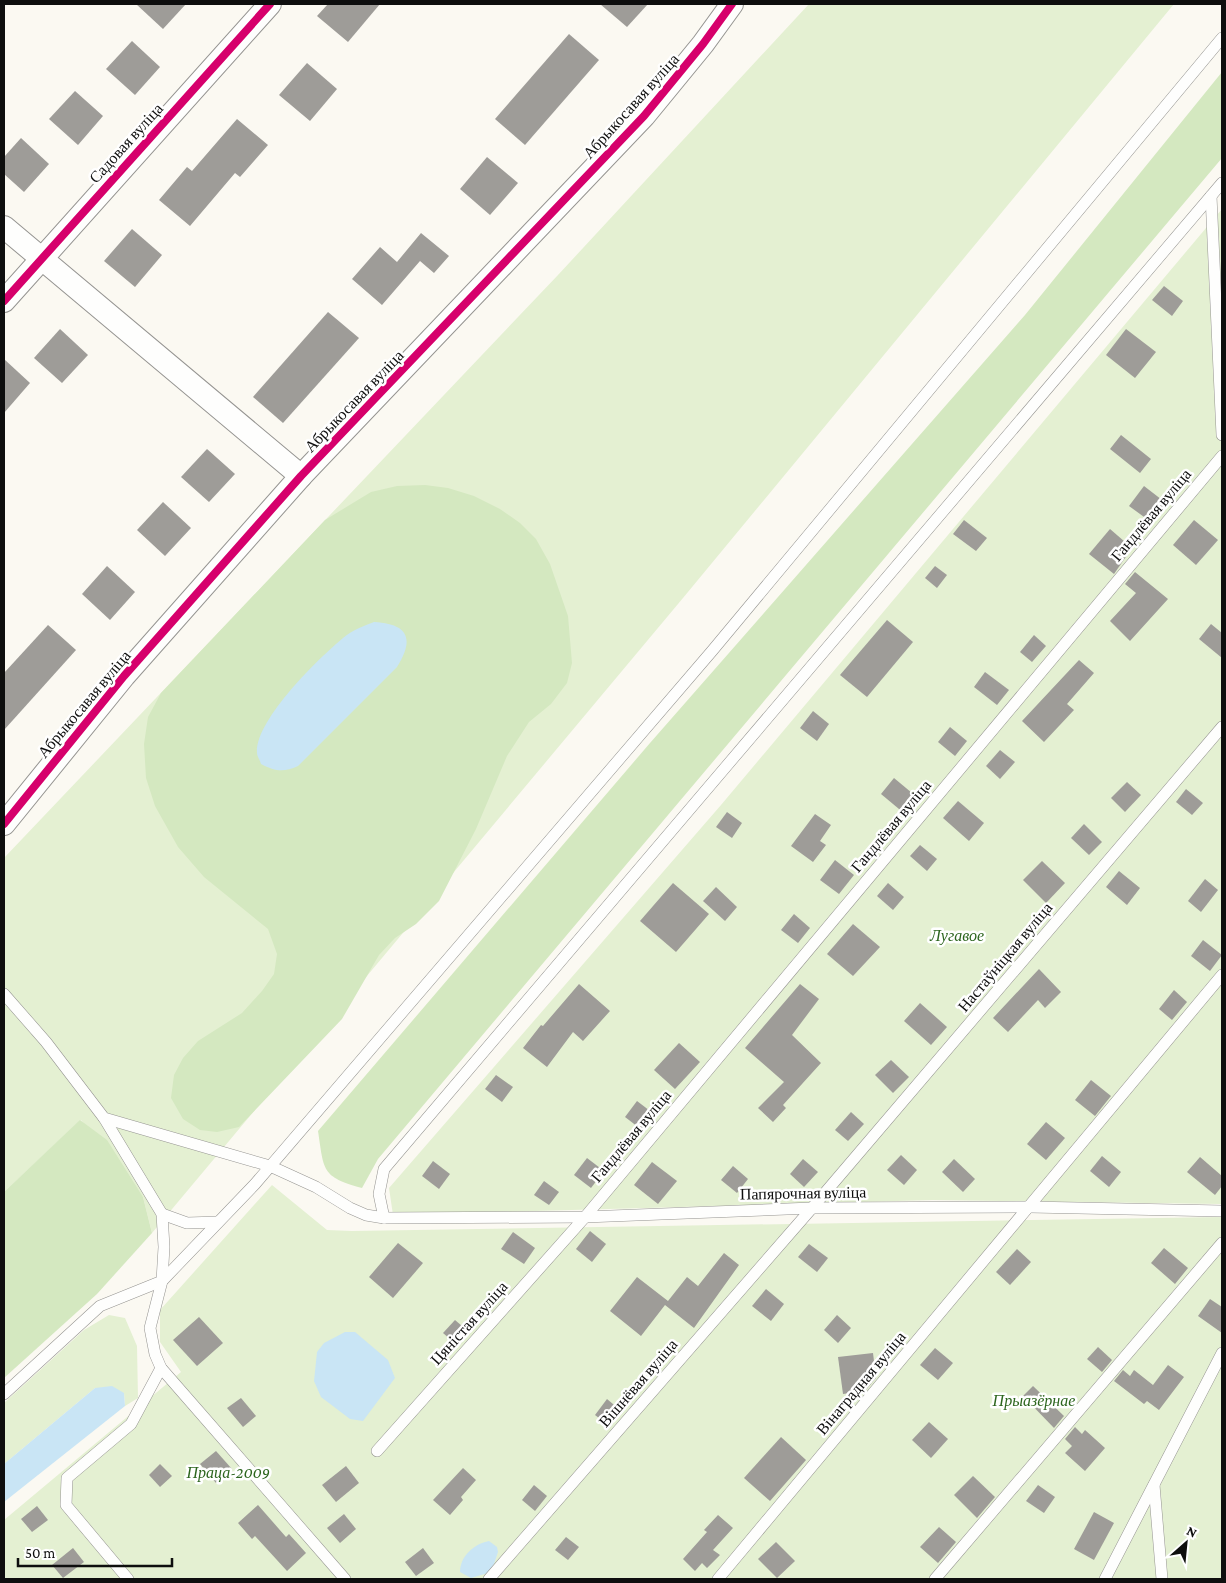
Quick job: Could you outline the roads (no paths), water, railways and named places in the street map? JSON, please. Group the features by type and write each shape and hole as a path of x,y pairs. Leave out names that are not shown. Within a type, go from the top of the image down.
{"street":[{"name":"Садовая вуліца","path":"4,301 40,258 270,4"},
{"name":"Абрыкосавая вуліца","path":"4,824 124,676 301,476 644,116 704,44 732,4"},
{"path":"4,227 301,476"}],"lane":[{"path":"4,1394 100,1306 162,1281 270,1166 712,651 1222,38"},
{"path":"384,1218 379,1194 384,1169 1222,183"},
{"path":"1211,196 1222,435"},
{"name":"Гандлёвая вуліца","path":"585,1217 1222,456"},
{"name":"Настаўніцкая вуліца","path":"812,1208 1222,727"},
{"name":"Вінаградная вуліца","path":"718,1579 1222,975"},
{"path":"4,994 46,1042 104,1118 162,1214 164,1247 162,1281 150,1328 155,1354 161,1368 345,1579"},
{"name":"Папярочная вуліца","path":"104,1118 270,1166 309,1183 350,1208 366,1215 384,1218 585,1217 812,1208 1030,1207 1222,1211"},
{"name":"Вішнёвая вуліца","path":"489,1579 812,1208"},
{"path":"162,1214 187,1223 218,1222"},
{"name":"Цяністая вуліца","path":"377,1451 585,1217"},
{"path":"935,1579 1222,1243"},
{"path":"1105,1579 1222,1353"},
{"path":"128,1579 66,1505 66,1478 131,1424 161,1368"},
{"path":"1154,1485 1162,1579"}],"water":[{"path":"374,622 394,626 401,629 405,634 406,648 397,667 298,766 288,770 279,770 261,764 257,753 259,739 277,707 305,674 343,638 354,630"},
{"path":"345,1332 355,1332 388,1360 395,1378 363,1421 350,1419 321,1397 314,1381 317,1352 324,1343"},
{"path":"112,1386 124,1393 125,1406 4,1502 4,1464 95,1388"},
{"path":"489,1541 497,1547 498,1552 494,1564 488,1573 471,1578 460,1572 465,1556 473,1548"}],"park label":[{"name":"Лугавое","path":"957,935"},
{"name":"Прыазёрнае","path":"1034,1400"},
{"name":"Праца-2009","path":"228,1472"}]}
